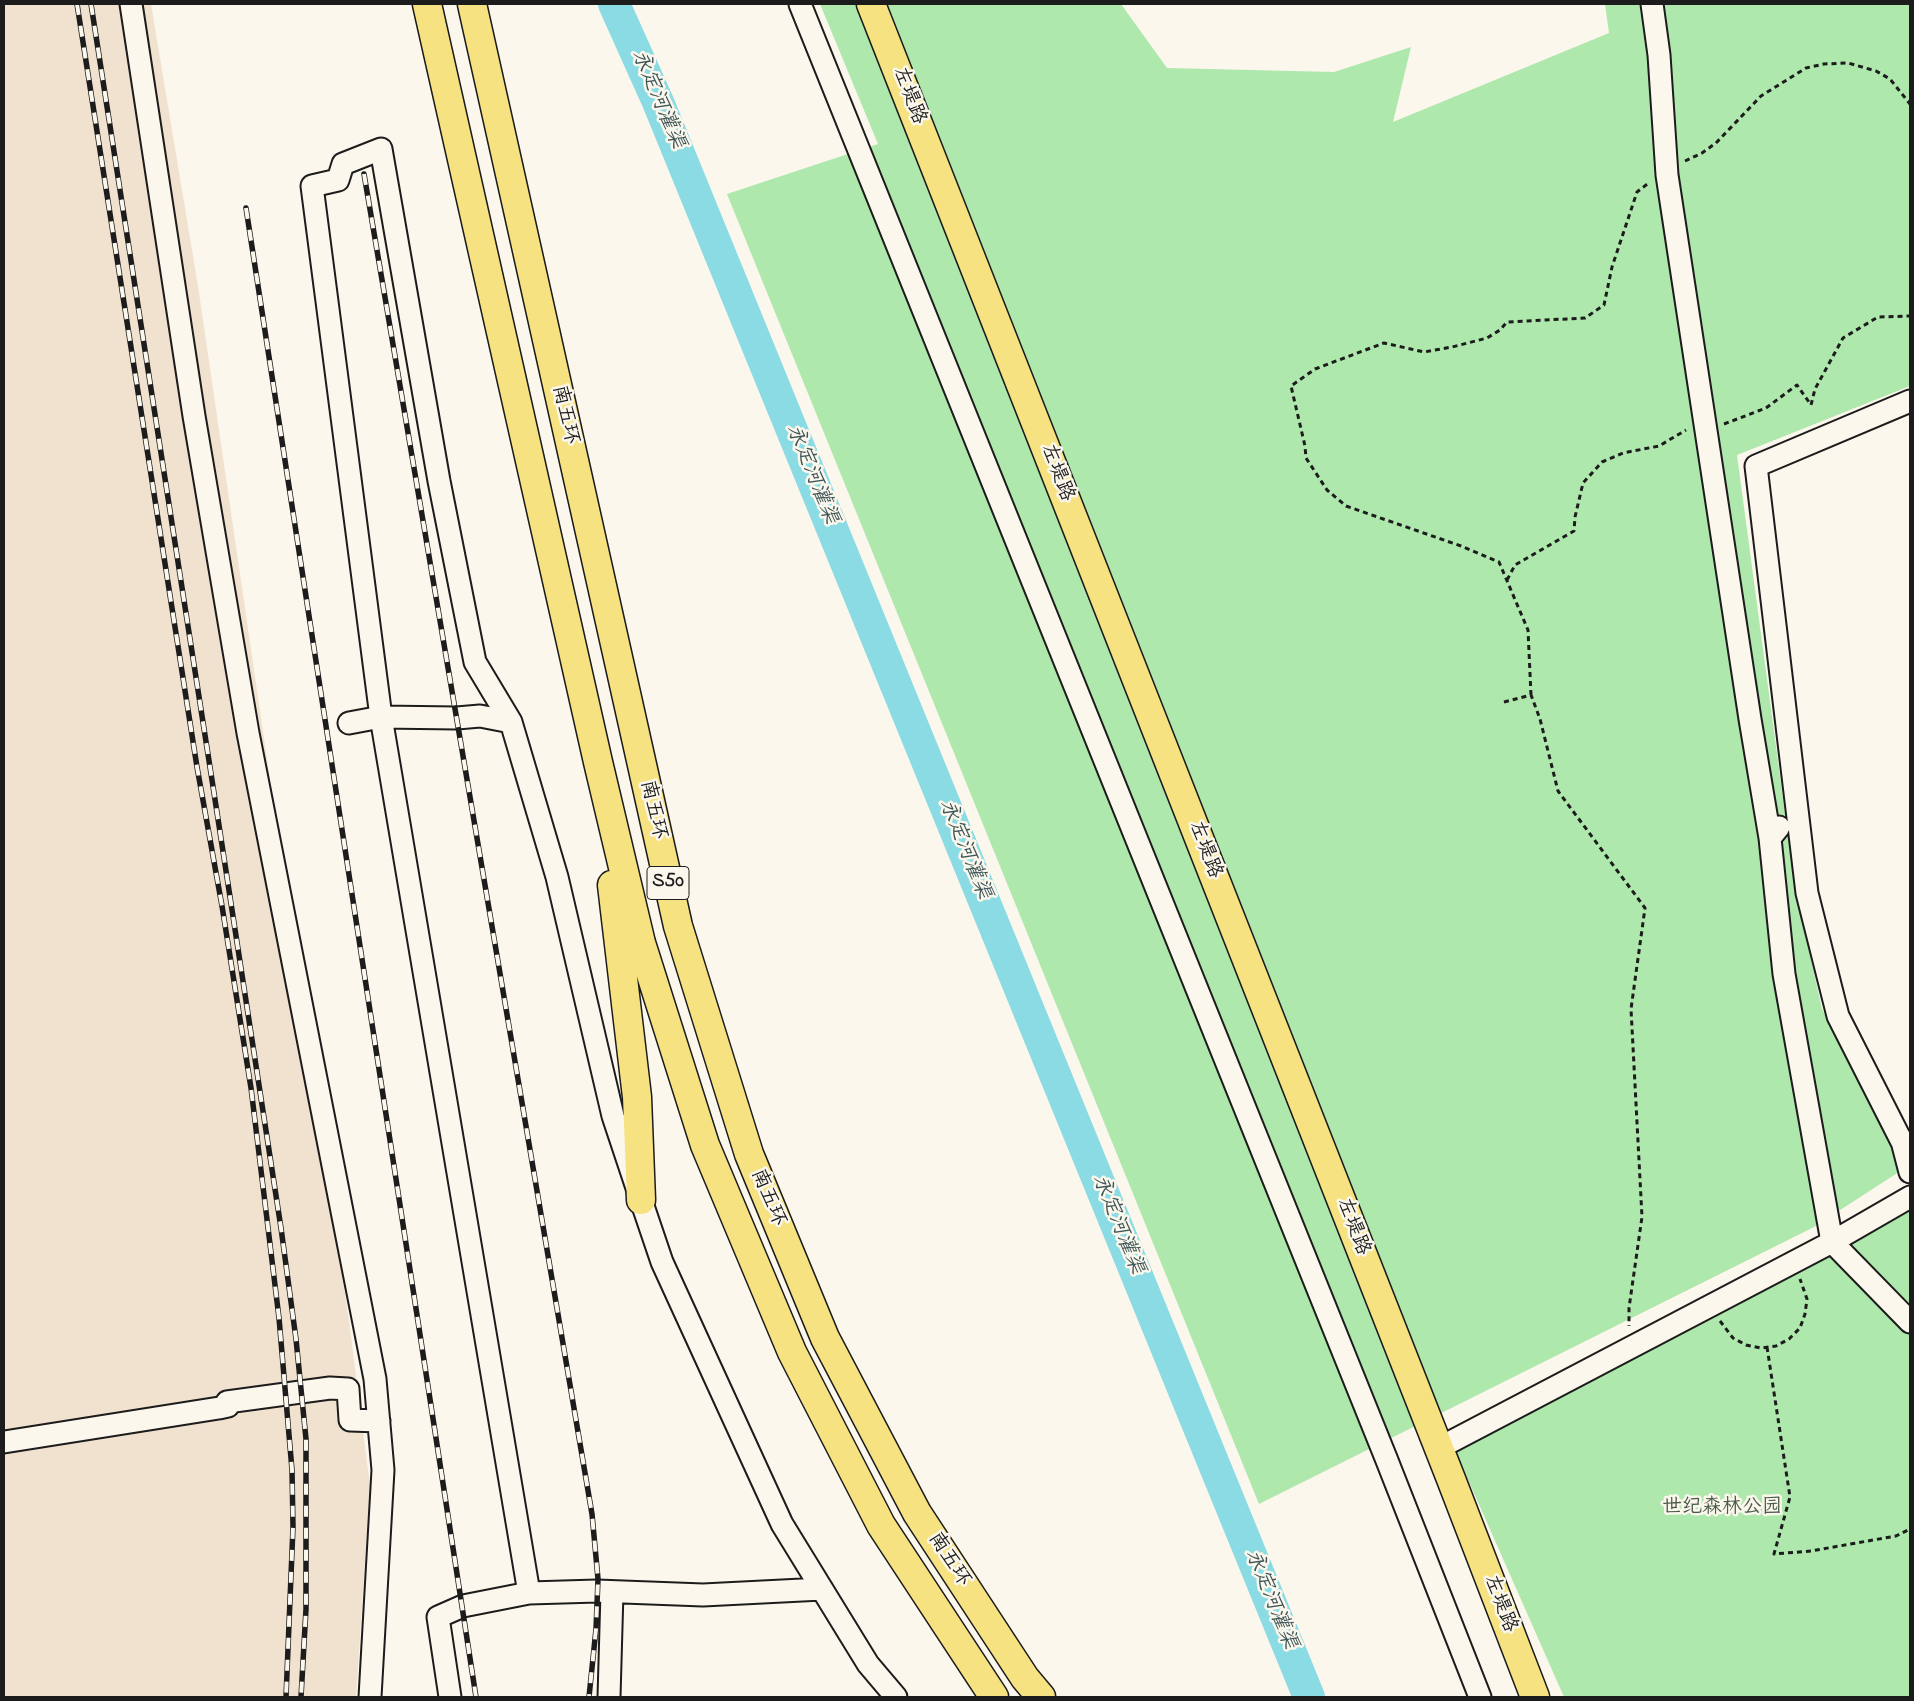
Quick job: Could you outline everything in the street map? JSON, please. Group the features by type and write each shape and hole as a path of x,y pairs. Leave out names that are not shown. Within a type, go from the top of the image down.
{"main road":[{"name":"南五环","path":"427,4 598,762 641,943 705,1145 788,1343 882,1525 994,1697"},
{"name":"南五环","path":"472,4 678,926 749,1154 826,1338 917,1513 1025,1678 1041,1697"},
{"name":"左堤路","path":"871,4 1439,1448 1535,1697"},
{"path":"598,762 637,1098 641,1200"}],"street":[{"path":"132,4 194,416 248,733 373,1369 383,1470 370,1697"},
{"path":"800,4 1386,1458 1480,1697"},
{"path":"1652,4 1659,55 1667,169 1750,719 1770,838 1784,974 1832,1242 1910,1322"},
{"path":"529,1593 380,717 312,186 338,180 343,164 381,148 438,481 475,662 511,722 557,877 614,1116 641,1200 662,1262 782,1524 868,1664 896,1697"},
{"path":"1910,400 1756,466 1807,893 1838,1016 1907,1144 1910,1172"},
{"path":"349,723 380,717 457,718 480,716 511,722"},
{"path":"1770,838 1787,817"},
{"path":"1439,1448 1791,1264 1910,1197"},
{"path":"4,1442 220,1408 228,1406 227,1402 330,1388 348,1389 350,1420 379,1421"},
{"path":"450,1697 438,1617 463,1606 529,1593 612,1592 703,1595 822,1589"},
{"path":"609,1697 612,1592"}],"path":[{"path":"1629,1347 1629,1308 1642,1217 1631,1009 1645,908 1558,791 1540,719 1531,695 1528,630 1499,562 1461,546 1346,506 1327,490 1306,458 1291,386 1315,369 1384,343 1424,352 1487,338 1500,330 1507,322 1585,318 1604,305 1612,268 1637,192 1667,169 1702,153 1716,143 1761,96 1806,68 1824,64 1848,63 1876,71 1890,79 1910,104"},
{"path":"1706,432 1766,408 1797,385 1811,405 1815,389 1843,338 1878,317 1910,316"},
{"path":"1506,580 1515,565 1574,531 1575,517 1583,483 1602,462 1623,453 1659,446 1684,433 1703,410"},
{"path":"1504,702 1531,695"},
{"path":"1711,1305 1732,1338 1746,1345 1767,1348 1776,1346 1789,1339 1800,1328 1805,1314 1807,1299 1803,1284 1791,1264"},
{"path":"1767,1348 1790,1497 1774,1554 1811,1551 1896,1536 1910,1529"}],"shaded area":[{"path":"4,4 151,4 198,286 349,1321 370,1486 356,1697 4,1697"}],"green space":[{"path":"820,4 1121,4 1167,68 1334,72 1411,47 1393,122 1609,33 1605,4 1910,4 1910,386 1737,455 1795,888 1822,1009 1905,1168 1814,1227 1259,1504 727,194 878,144"},
{"name":"世纪森林公园","path":"1910,1193 1910,1697 1564,1697 1451,1441"}],"waterway":[{"name":"永定河灌渠","path":"614,4 658,102 1309,1697"}],"railway":[{"path":"77,4 197,767 222,906 251,1088 279,1318 292,1470 293,1527 286,1697"},
{"path":"91,4 281,1228 296,1339 306,1439 306,1609 301,1697"},
{"path":"364,174 592,1514 598,1579 596,1629 589,1697"},
{"path":"246,208 476,1697"}]}
